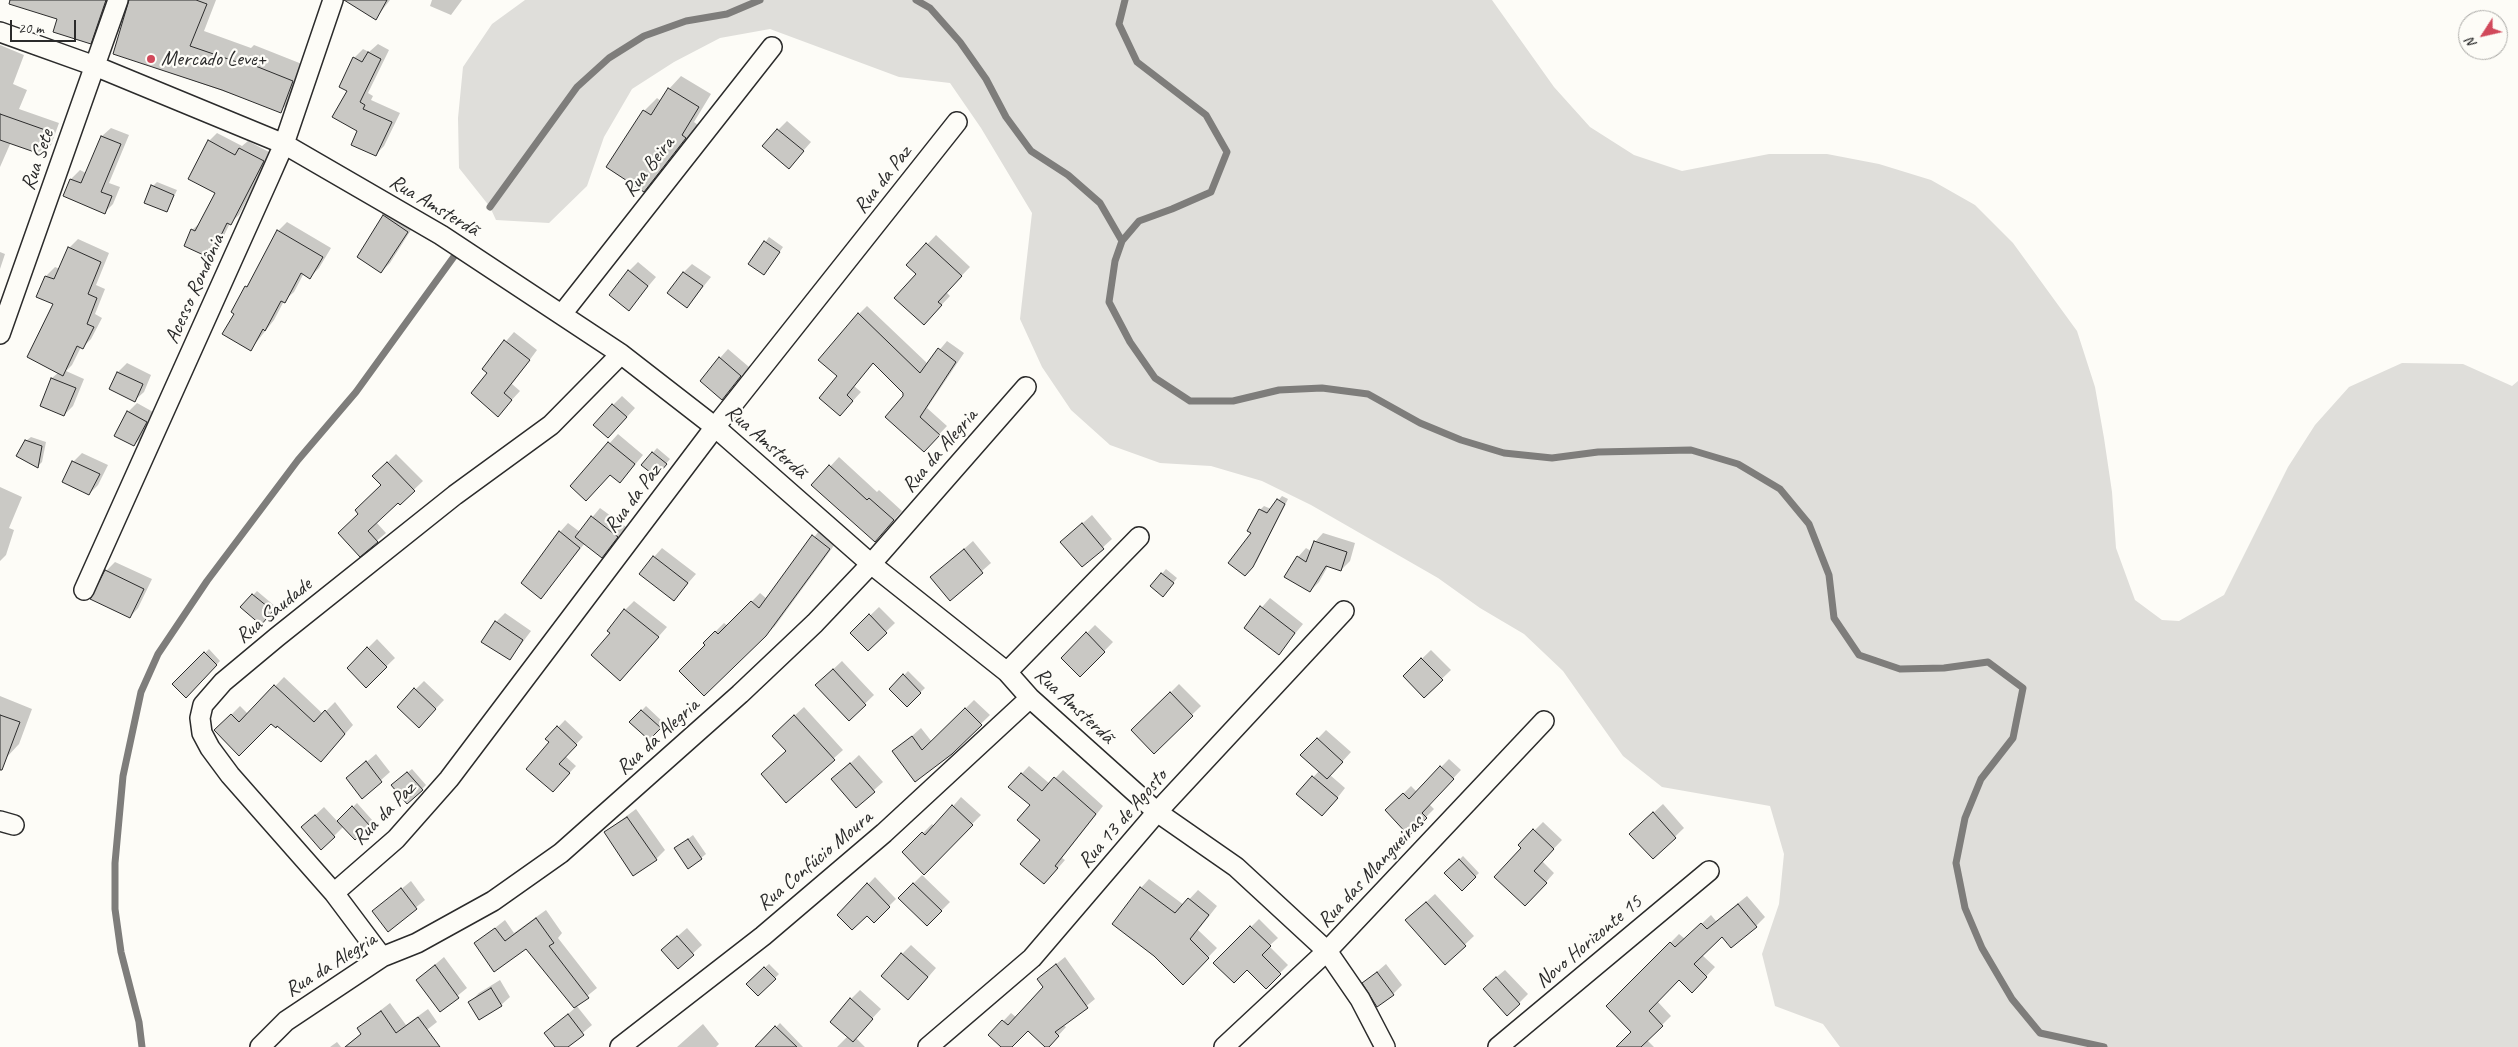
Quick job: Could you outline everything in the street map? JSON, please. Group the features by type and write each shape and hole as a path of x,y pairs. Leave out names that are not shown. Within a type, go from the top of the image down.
{"street":[{"name":"Rua Sete","path":"0,334 118,0"},
{"name":"Acesso Rondônia","path":"84,590 284,144 333,0"},
{"name":"Rua Amsterdã","path":"0,32 95,66 284,144 441,235 621,354 716,426 871,564 1008,672 1030,698 1157,812 1236,867 1328,951 1360,999 1385,1047"},
{"name":"Rua Beira","path":"562,314 772,47"},
{"name":"Rua da Paz","path":"334,893 396,839 449,779 716,426 957,122"},
{"name":"Rua Saudade","path":"382,957 334,893 230,775 210,748 201,726 200,718 203,704 223,682 277,637 455,495 551,425 621,354"},
{"name":"Rua da Alegria","path":"260,1047 286,1021 382,957 417,943 494,901 561,853 740,694 815,623 871,564 1026,387"},
{"path":"1008,672 1139,537"},
{"name":"Rua 13 de Agosto","path":"928,1047 1032,958 1157,812 1344,611"},
{"name":"Rua Confúcio Moura","path":"620,1047 763,936 884,833 1030,698"},
{"name":"Rua das Mangueiras","path":"1224,1047 1328,951 1544,721"},
{"name":"Novo Horizonte 15","path":"1498,1047 1709,871"}],"shaded area":[{"path":"525,0 1492,0 1554,87 1590,127 1634,155 1682,171 1769,154 1827,154 1879,164 1931,180 1975,205 2013,243 2077,331 2095,387 2112,492 2116,548 2135,600 2162,620 2179,621 2224,595 2288,467 2315,425 2349,387 2402,363 2463,364 2512,386 2518,381 2518,1047 1840,1047 1823,1024 1775,1006 1762,954 1779,904 1784,854 1770,806 1662,787 1623,756 1563,671 1524,634 1480,608 1438,578 1311,505 1262,481 1211,466 1160,463 1110,445 1071,410 1042,367 1020,319 1032,213 981,128 950,83 899,77 770,29 720,38 674,62 632,89 604,137 587,186 549,223 496,220 490,207 459,168 458,118 463,67 492,24"}],"building":[{"path":"10,0 106,0 91,44 53,32 57,19 9,4"},
{"path":"129,0 196,0 207,4 190,46 237,62 238,59 293,81 281,113 222,90 113,54"},
{"path":"344,0 387,0 376,20"},
{"path":"368,52 381,59 360,102 365,105 363,109 392,122 376,156 351,145 357,131 332,117 347,91 339,87 353,57 362,62"},
{"path":"668,88 699,107 682,135 686,138 644,192 606,167 643,110 651,115"},
{"path":"0,114 51,132 43,155 0,140"},
{"path":"777,129 804,151 789,169 762,146"},
{"path":"101,136 121,144 101,192 112,196 105,214 63,196 70,179 81,183"},
{"path":"208,140 235,155 239,148 264,161 231,225 227,223 210,258 184,246 191,229 195,231 215,193 188,179"},
{"path":"151,185 174,195 167,212 144,203"},
{"path":"383,215 408,232 381,273 357,257"},
{"path":"277,230 323,257 310,279 301,273 285,303 281,301 265,331 263,329 251,351 222,334 234,314 231,312 245,286 247,287"},
{"path":"764,241 780,252 764,275 748,264"},
{"path":"926,243 962,276 938,302 942,305 924,325 894,298 916,274 906,265"},
{"path":"68,247 101,262 88,294 97,298 87,324 94,327 83,349 77,346 63,376 27,357 53,304 36,297 45,276 54,279"},
{"path":"628,270 648,286 629,311 609,295"},
{"path":"683,272 703,286 687,308 667,293"},
{"path":"858,313 920,373 938,348 956,362 920,417 940,435 924,452 885,417 903,396 903,393 873,363 847,395 853,401 840,416 819,398 837,376 818,360"},
{"path":"504,340 530,360 504,393 512,400 498,417 471,393 487,373 482,369"},
{"path":"719,357 741,376 722,400 700,381"},
{"path":"117,372 143,384 135,402 109,389"},
{"path":"51,378 76,388 64,416 40,406"},
{"path":"612,404 627,417 608,438 593,425"},
{"path":"127,411 147,422 134,446 114,436"},
{"path":"25,440 42,446 38,468 16,456"},
{"path":"608,442 635,464 620,483 610,475 586,501 570,486"},
{"path":"652,452 667,464 656,477 641,465"},
{"path":"72,461 100,474 89,495 62,482"},
{"path":"387,462 415,491 400,505 398,503 368,531 378,542 360,557 338,533 358,514 355,510 381,485 372,476"},
{"path":"829,465 867,500 869,498 894,520 875,542 811,485"},
{"path":"1277,499 1285,504 1253,567 1245,576 1228,563 1251,533 1247,531 1259,509 1267,513"},
{"path":"591,516 618,537 602,558 575,537"},
{"path":"1082,523 1104,549 1082,567 1060,542"},
{"path":"559,531 580,548 541,599 521,583"},
{"path":"812,535 830,549 766,636 704,696 679,671 705,645 703,643 715,631 718,634 751,601 759,608"},
{"path":"1314,541 1347,552 1341,571 1326,566 1310,592 1284,577 1297,556 1306,562"},
{"path":"964,549 983,573 950,601 930,577"},
{"path":"653,556 688,583 674,601 639,574"},
{"path":"105,570 144,589 130,618 90,599"},
{"path":"1161,573 1174,583 1163,597 1150,586"},
{"path":"252,594 273,611 261,625 240,607"},
{"path":"1260,606 1295,633 1279,655 1244,628"},
{"path":"624,609 659,637 620,681 591,655 610,633 607,631"},
{"path":"869,614 887,633 868,651 850,633"},
{"path":"495,621 523,640 510,660 481,642"},
{"path":"1086,632 1105,652 1080,677 1061,658"},
{"path":"367,647 387,667 366,688 347,668"},
{"path":"204,652 217,665 186,698 172,684"},
{"path":"1421,658 1443,680 1424,698 1403,676"},
{"path":"833,669 866,705 849,721 815,685"},
{"path":"903,674 921,693 907,707 889,689"},
{"path":"274,685 314,722 325,710 345,734 321,762 277,726 276,728 271,724 239,756 214,730 231,714 239,722"},
{"path":"414,688 436,709 419,728 397,707"},
{"path":"1170,692 1193,716 1154,754 1131,730"},
{"path":"965,708 982,725 952,754 915,782 892,751 912,736 922,750"},
{"path":"641,710 661,728 649,740 629,722"},
{"path":"0,715 20,722 2,770 0,770"},
{"path":"794,715 835,760 786,803 761,774 786,751 772,736"},
{"path":"557,726 577,745 559,764 570,773 553,792 526,769 549,742 545,739"},
{"path":"1317,738 1343,762 1327,779 1300,755"},
{"path":"366,761 382,782 362,799 346,778"},
{"path":"850,763 875,792 856,808 831,779"},
{"path":"1440,766 1454,779 1422,813 1427,818 1409,836 1385,810 1403,793 1409,799"},
{"path":"407,772 423,790 407,804 391,785"},
{"path":"1021,773 1042,791 1054,777 1096,814 1055,866 1058,868 1044,884 1020,864 1040,840 1017,820 1030,805 1008,787"},
{"path":"1312,776 1338,798 1322,816 1296,794"},
{"path":"952,805 973,825 924,875 902,852 922,832 925,835"},
{"path":"352,806 370,826 355,840 337,821"},
{"path":"1653,812 1676,838 1653,859 1629,834"},
{"path":"315,815 335,837 321,850 301,827"},
{"path":"627,817 657,860 633,876 604,832"},
{"path":"1533,829 1554,849 1534,871 1547,883 1525,906 1494,877 1521,848 1518,845"},
{"path":"688,839 702,859 688,869 674,848"},
{"path":"1459,859 1476,877 1462,891 1444,873"},
{"path":"867,883 890,907 874,923 867,916 852,930 837,915"},
{"path":"913,883 942,911 927,926 898,898"},
{"path":"1140,887 1175,913 1188,898 1209,915 1190,939 1209,958 1183,985 1154,956 1112,924"},
{"path":"401,888 417,909 388,932 372,911"},
{"path":"1426,902 1466,946 1445,965 1405,920"},
{"path":"1738,904 1757,927 1731,948 1722,937 1694,964 1707,977 1692,993 1679,980 1649,1011 1663,1026 1641,1047 1616,1047 1631,1032 1606,1006 1670,942 1675,947 1701,923 1707,929"},
{"path":"536,918 554,943 549,946 589,998 574,1008 526,949 494,972 474,943 495,928 505,941"},
{"path":"1250,926 1271,946 1262,955 1281,974 1266,989 1247,970 1234,983 1213,963"},
{"path":"677,936 694,955 678,969 661,950"},
{"path":"901,953 928,977 908,1000 881,976"},
{"path":"1056,964 1088,1008 1055,1032 1059,1036 1049,1047 1045,1047 1028,1031 1012,1047 1001,1047 988,1035 1002,1020 1008,1025 1043,987 1037,979"},
{"path":"435,965 459,998 440,1012 416,980"},
{"path":"764,967 776,979 758,996 746,984"},
{"path":"1377,972 1394,995 1377,1007 1362,983"},
{"path":"1496,977 1520,1004 1507,1016 1483,989"},
{"path":"491,988 502,1006 479,1020 468,1002"},
{"path":"850,998 873,1019 853,1042 830,1022"},
{"path":"381,1011 396,1033 418,1017 440,1047 345,1047 361,1034 357,1028"},
{"path":"568,1014 584,1035 568,1047 555,1047 544,1033"},
{"path":"775,1026 797,1047 755,1047"}],"waterway":[{"path":"490,207 577,87 609,58 644,36 686,21 727,14 760,0"},
{"path":"916,0 930,8 960,42 986,79 1006,117 1031,151 1068,175 1100,203 1122,241"},
{"path":"1125,0 1119,24 1137,62 1206,115 1227,152 1211,192 1139,221 1122,241 1115,261 1109,302 1130,342 1155,378 1190,401 1233,401 1279,390 1322,388 1368,394 1420,423 1461,440 1504,453 1552,458 1598,452 1691,450 1738,464 1780,489 1809,524 1829,575 1834,618 1859,655 1900,669 1944,668 1988,662 2023,688 2013,738 1981,779 1965,818 1956,863 1965,908 1982,948 2012,999 2040,1033 2104,1047"},
{"path":"142,1047 139,1022 121,952 115,909 115,863 123,776 141,692 158,654 207,581 298,460 356,392 458,251"}],"place":[{"name":"Mercado Leve+","path":"151,59"}]}
